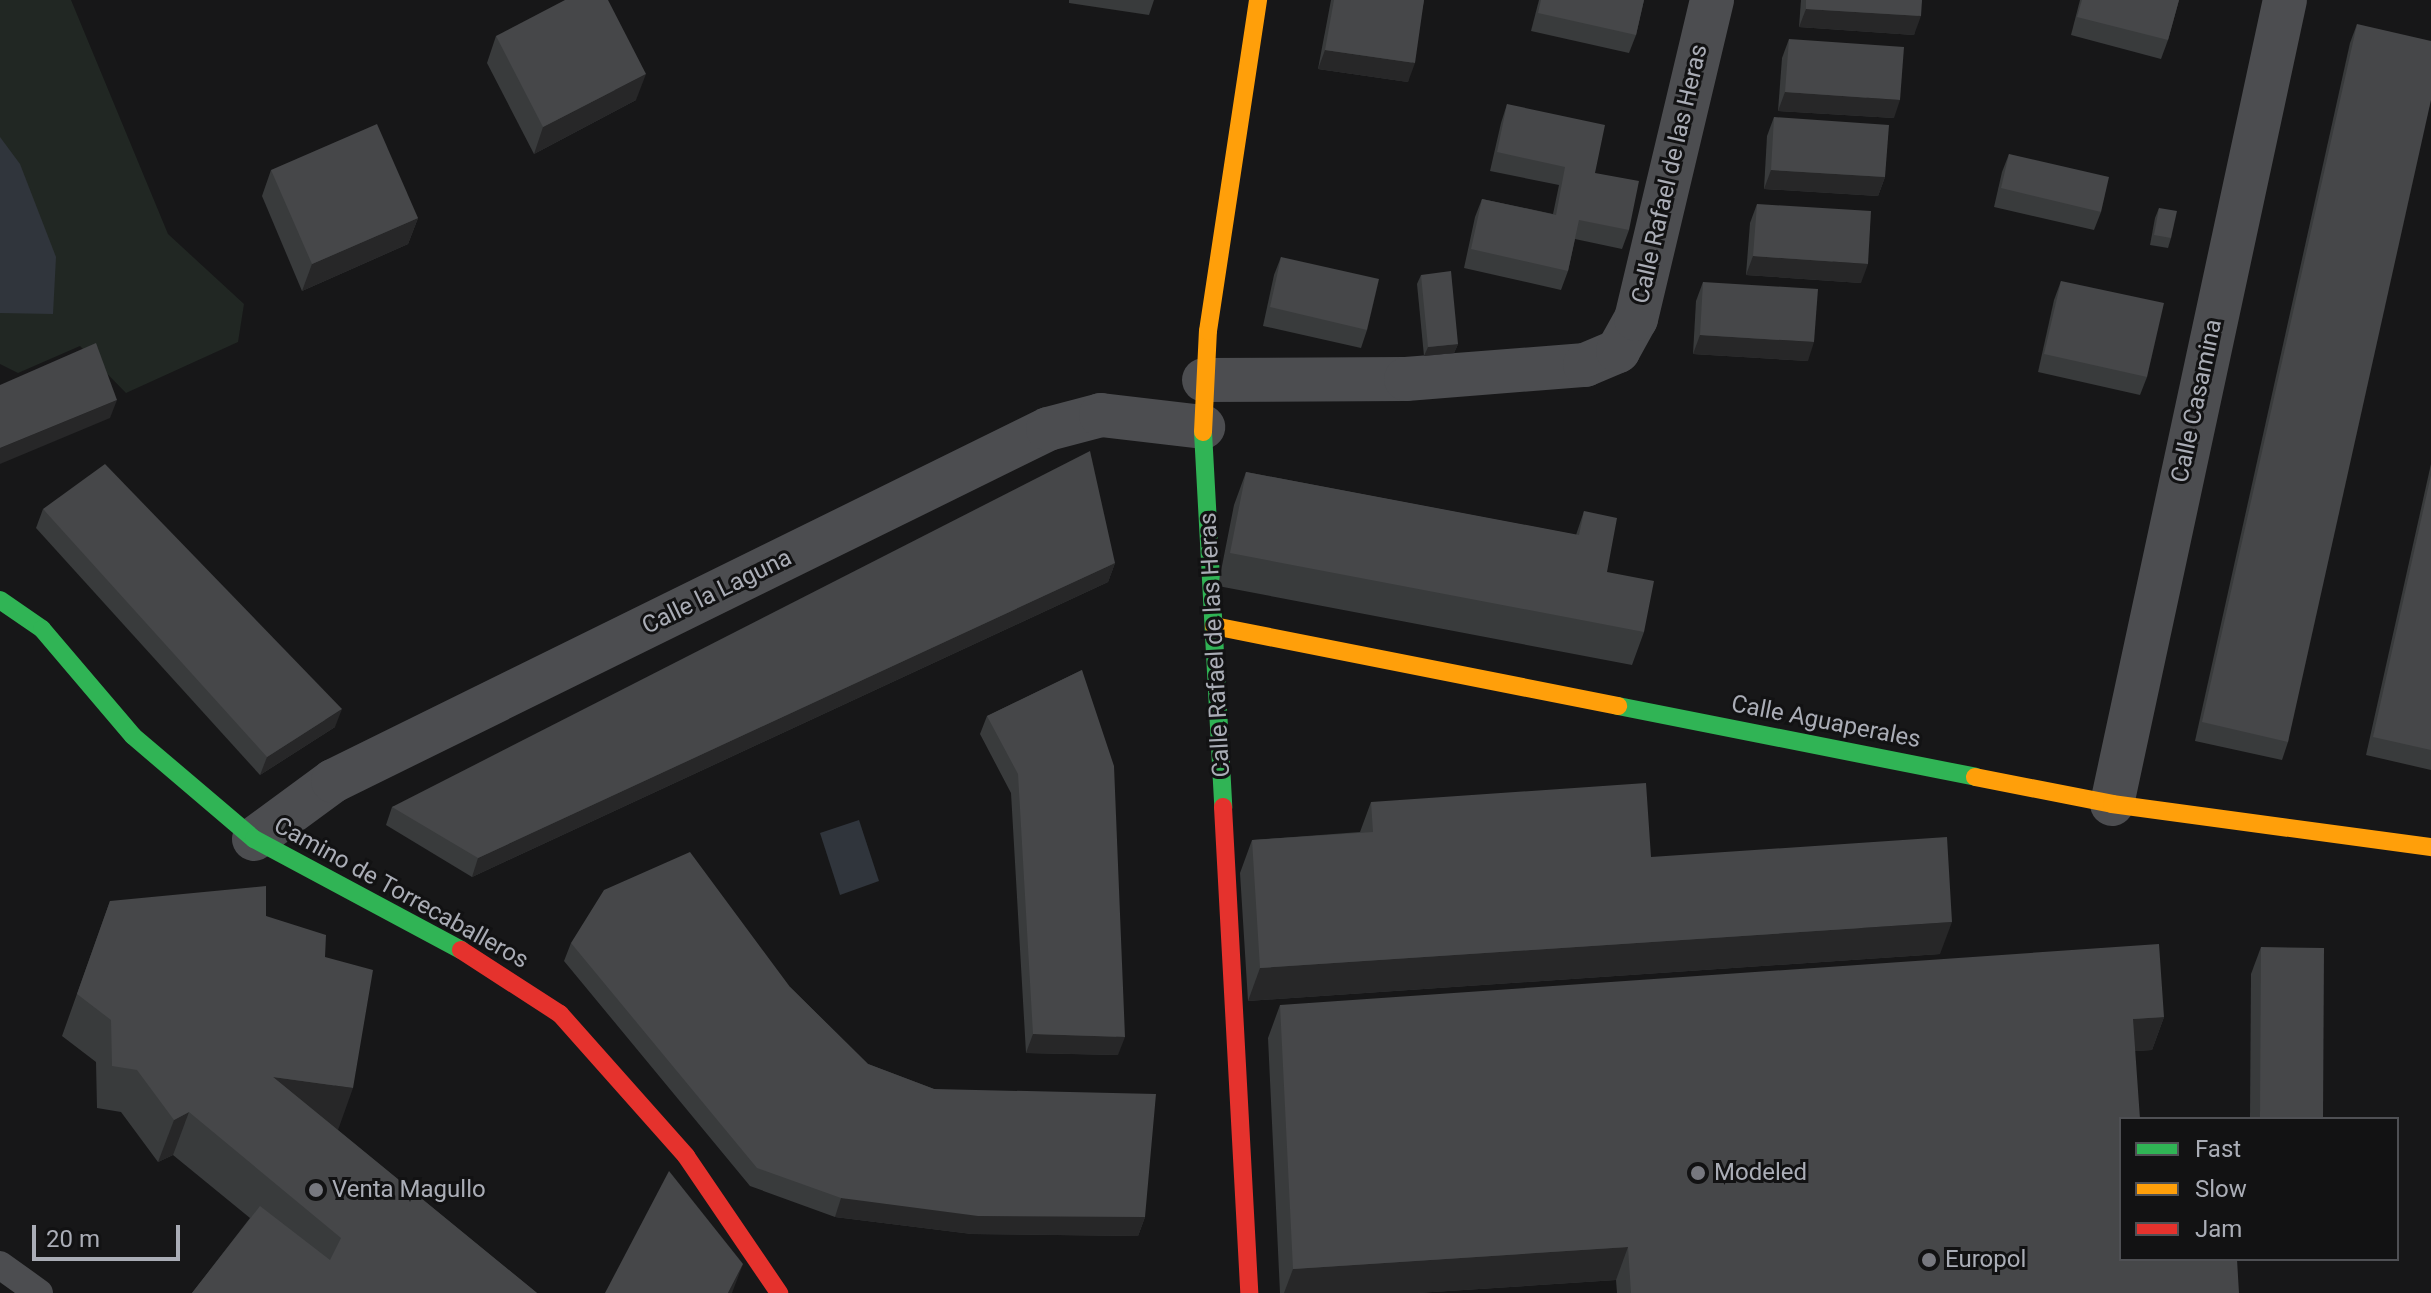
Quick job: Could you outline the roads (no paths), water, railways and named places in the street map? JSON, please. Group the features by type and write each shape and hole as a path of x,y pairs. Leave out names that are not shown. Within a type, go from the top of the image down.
{"street":[{"name":"Calle Rafael de las Heras","path":"1249,1293 1203,427 1224,381 1258,0"},
{"name":"Calle Rafael de las Heras","path":"1224,381 1334,383 1570,366 1618,351 1636,319 1712,0"},
{"name":"Calle Casamina","path":"2112,804 2285,0"},
{"name":"Calle la Laguna","path":"254,839 333,781 1048,429 1101,415 1203,427"},
{"name":"Camino de Torrecaballeros","path":"0,600 42,629 133,736 254,839 352,898 485,962 560,1014 686,1156 779,1293"},
{"name":"Calle Aguaperales","path":"1214,626 2112,804 2431,847"}],"lane":[{"path":"0,1265 39,1293"}],"place":[{"name":"Modeled","path":"1698,1173"},
{"name":"Venta Magullo","path":"316,1190"},
{"name":"Europol","path":"1929,1260"}]}
